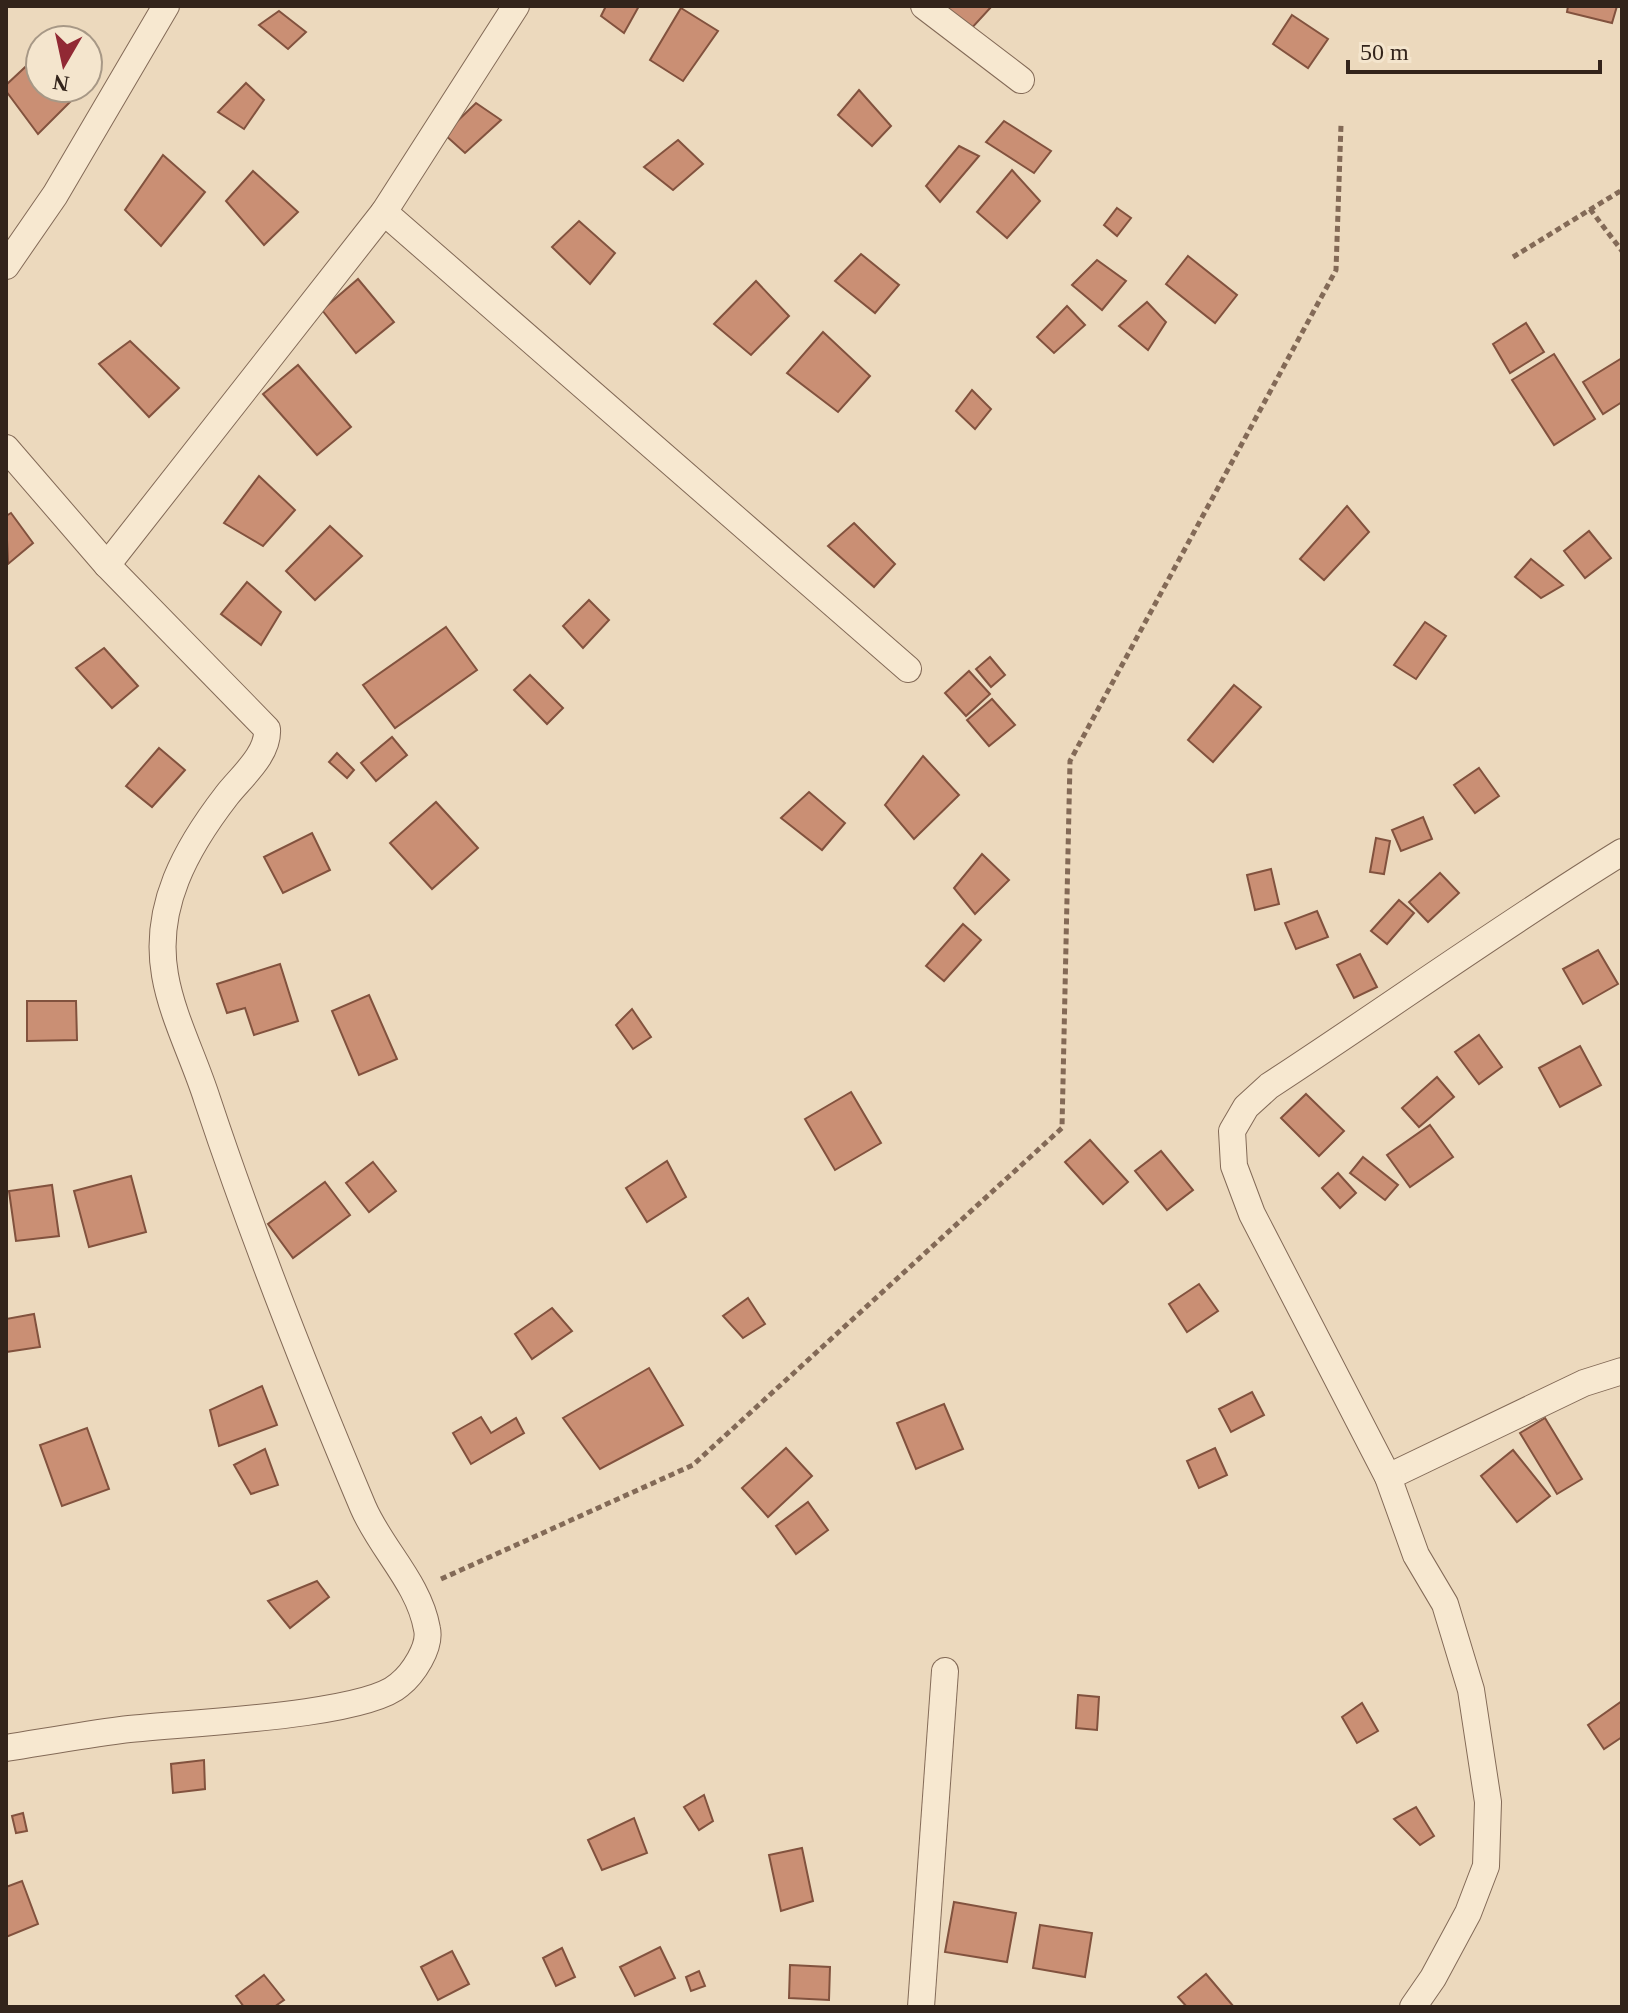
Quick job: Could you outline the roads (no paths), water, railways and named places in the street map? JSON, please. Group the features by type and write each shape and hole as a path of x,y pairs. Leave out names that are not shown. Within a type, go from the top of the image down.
{"street":[{"path":"6,266 55,195 166,6"},
{"path":"107,565 384,212 516,6"},
{"path":"924,6 1021,80"},
{"path":"384,212 908,669"},
{"path":"6,448 107,565 267,729 268,739 261,753 208,820 171,887 161,931 166,980 241,1199 300,1356 372,1528 414,1591 429,1632 420,1660 400,1685 379,1699 338,1709 118,1731 6,1748"},
{"path":"1413,2007 1433,1978 1468,1913 1486,1866 1488,1802 1471,1690 1445,1604 1416,1555 1388,1477 1252,1214 1234,1166 1232,1131 1246,1107 1269,1086 1622,852"},
{"path":"1388,1477 1584,1383 1622,1371"},
{"path":"921,2007 945,1671"}]}
